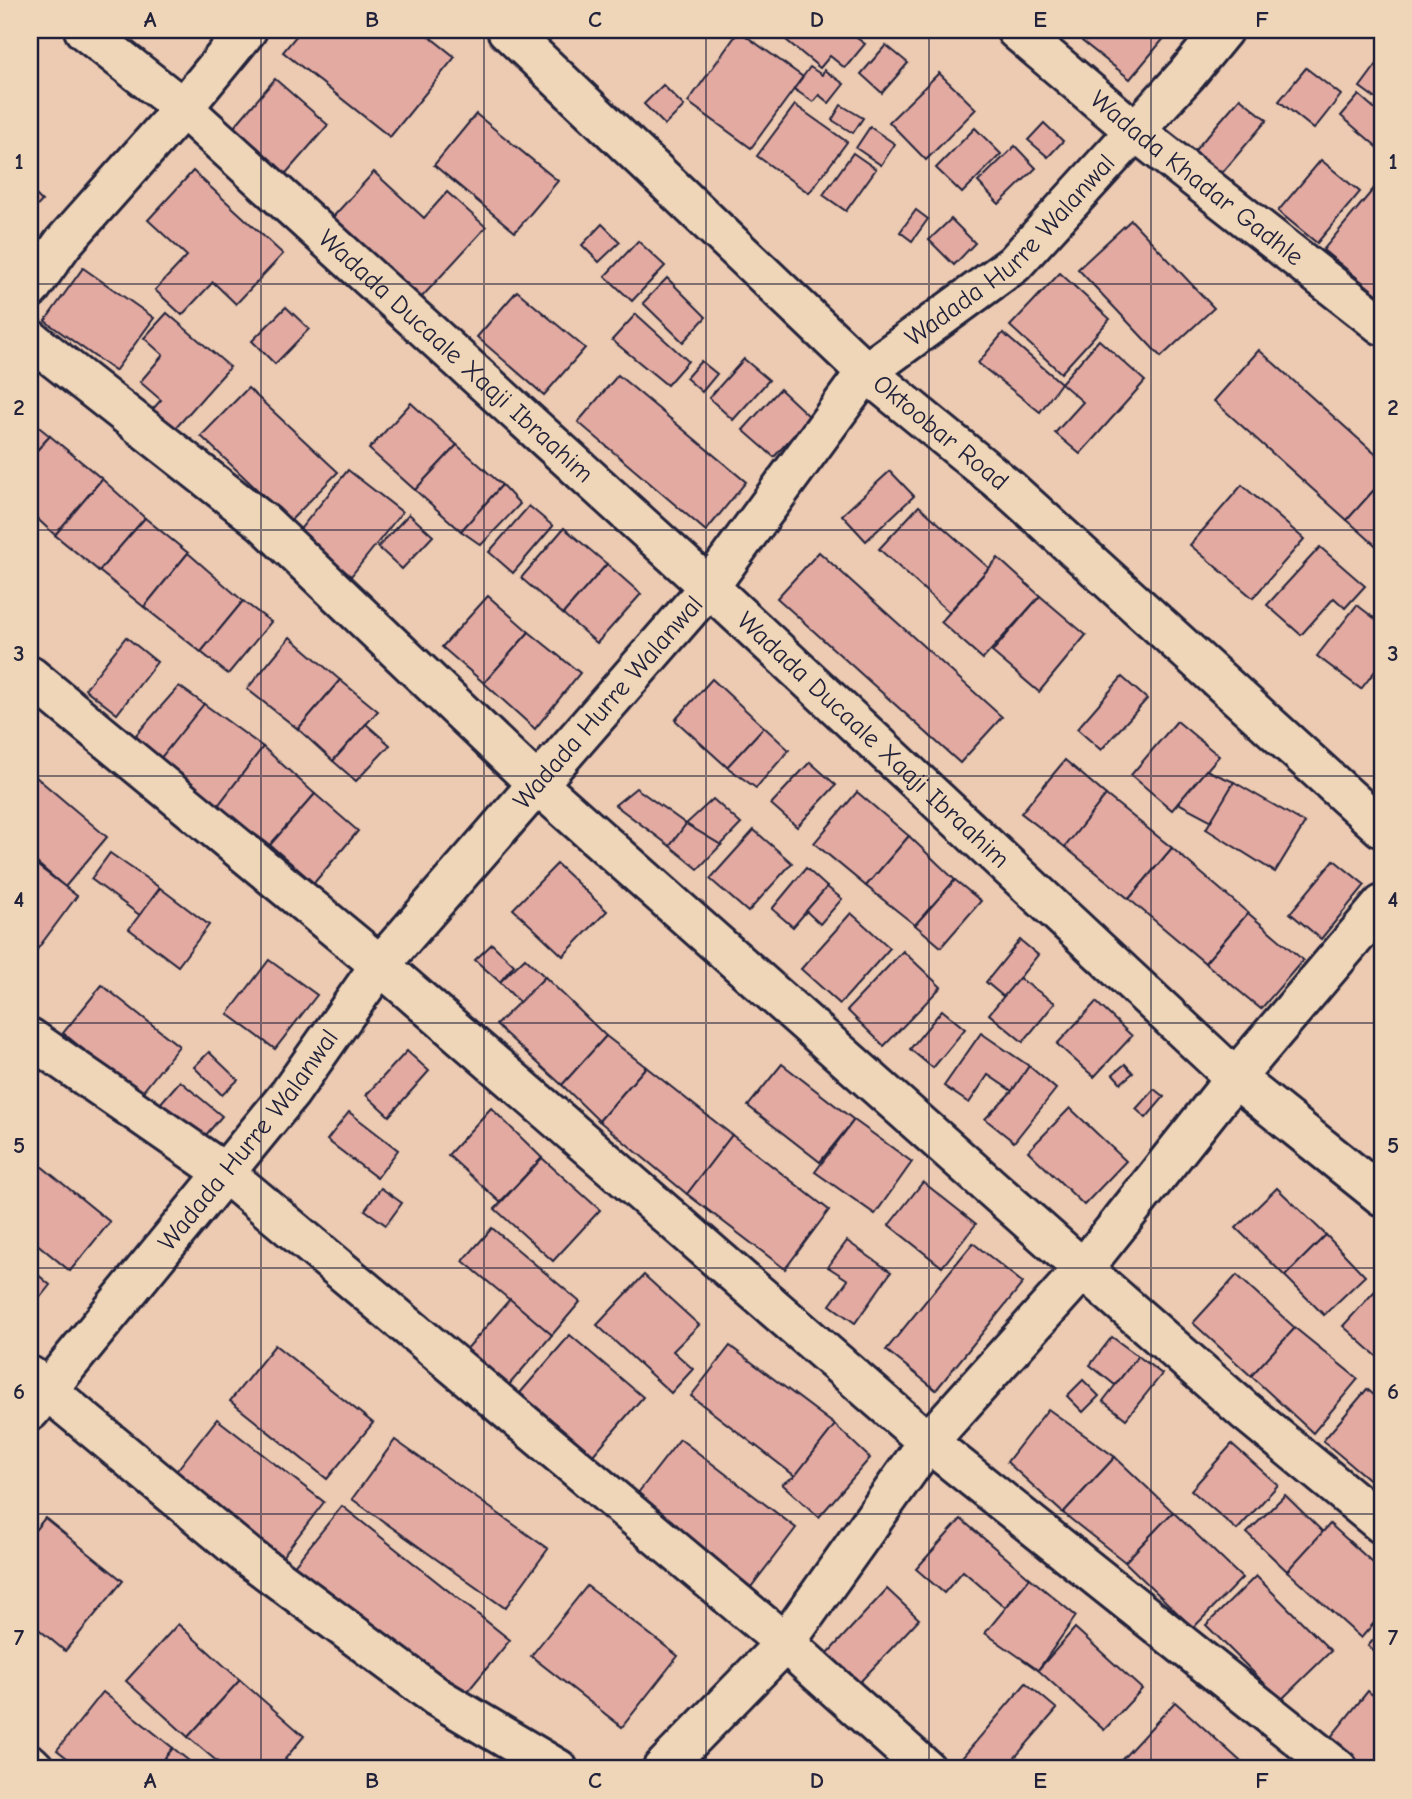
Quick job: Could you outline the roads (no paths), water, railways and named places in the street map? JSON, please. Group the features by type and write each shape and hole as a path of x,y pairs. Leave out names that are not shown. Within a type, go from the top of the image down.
{"street":[{"name":"Wadada Ducaale Xaaji Ibraahim","path":"84,30 183,108 709,587 1235,1078 1382,1196"},
{"path":"30,289 63,243 183,108 247,30"},
{"name":"Oktoobar Road","path":"507,30 866,372 1008,488 1382,828"},
{"name":"Wadada Khadar Gadhle","path":"1016,30 1135,131 1382,325"},
{"name":"Wadada Hurre Walanwal","path":"36,1392 225,1173 290,1093 380,965 709,587 866,372 1014,264 1223,30"},
{"path":"30,339 264,523 536,783 1245,1411 1382,1524"},
{"path":"30,676 380,965 928,1442 1338,1769"},
{"path":"662,1769 785,1643 928,1442 1083,1269 1235,1078 1382,905"},
{"path":"30,1038 225,1173 785,1643 926,1769"},
{"path":"36,1392 246,1555 427,1689 558,1769"},
{"path":"30,1764 35,1769"}]}
